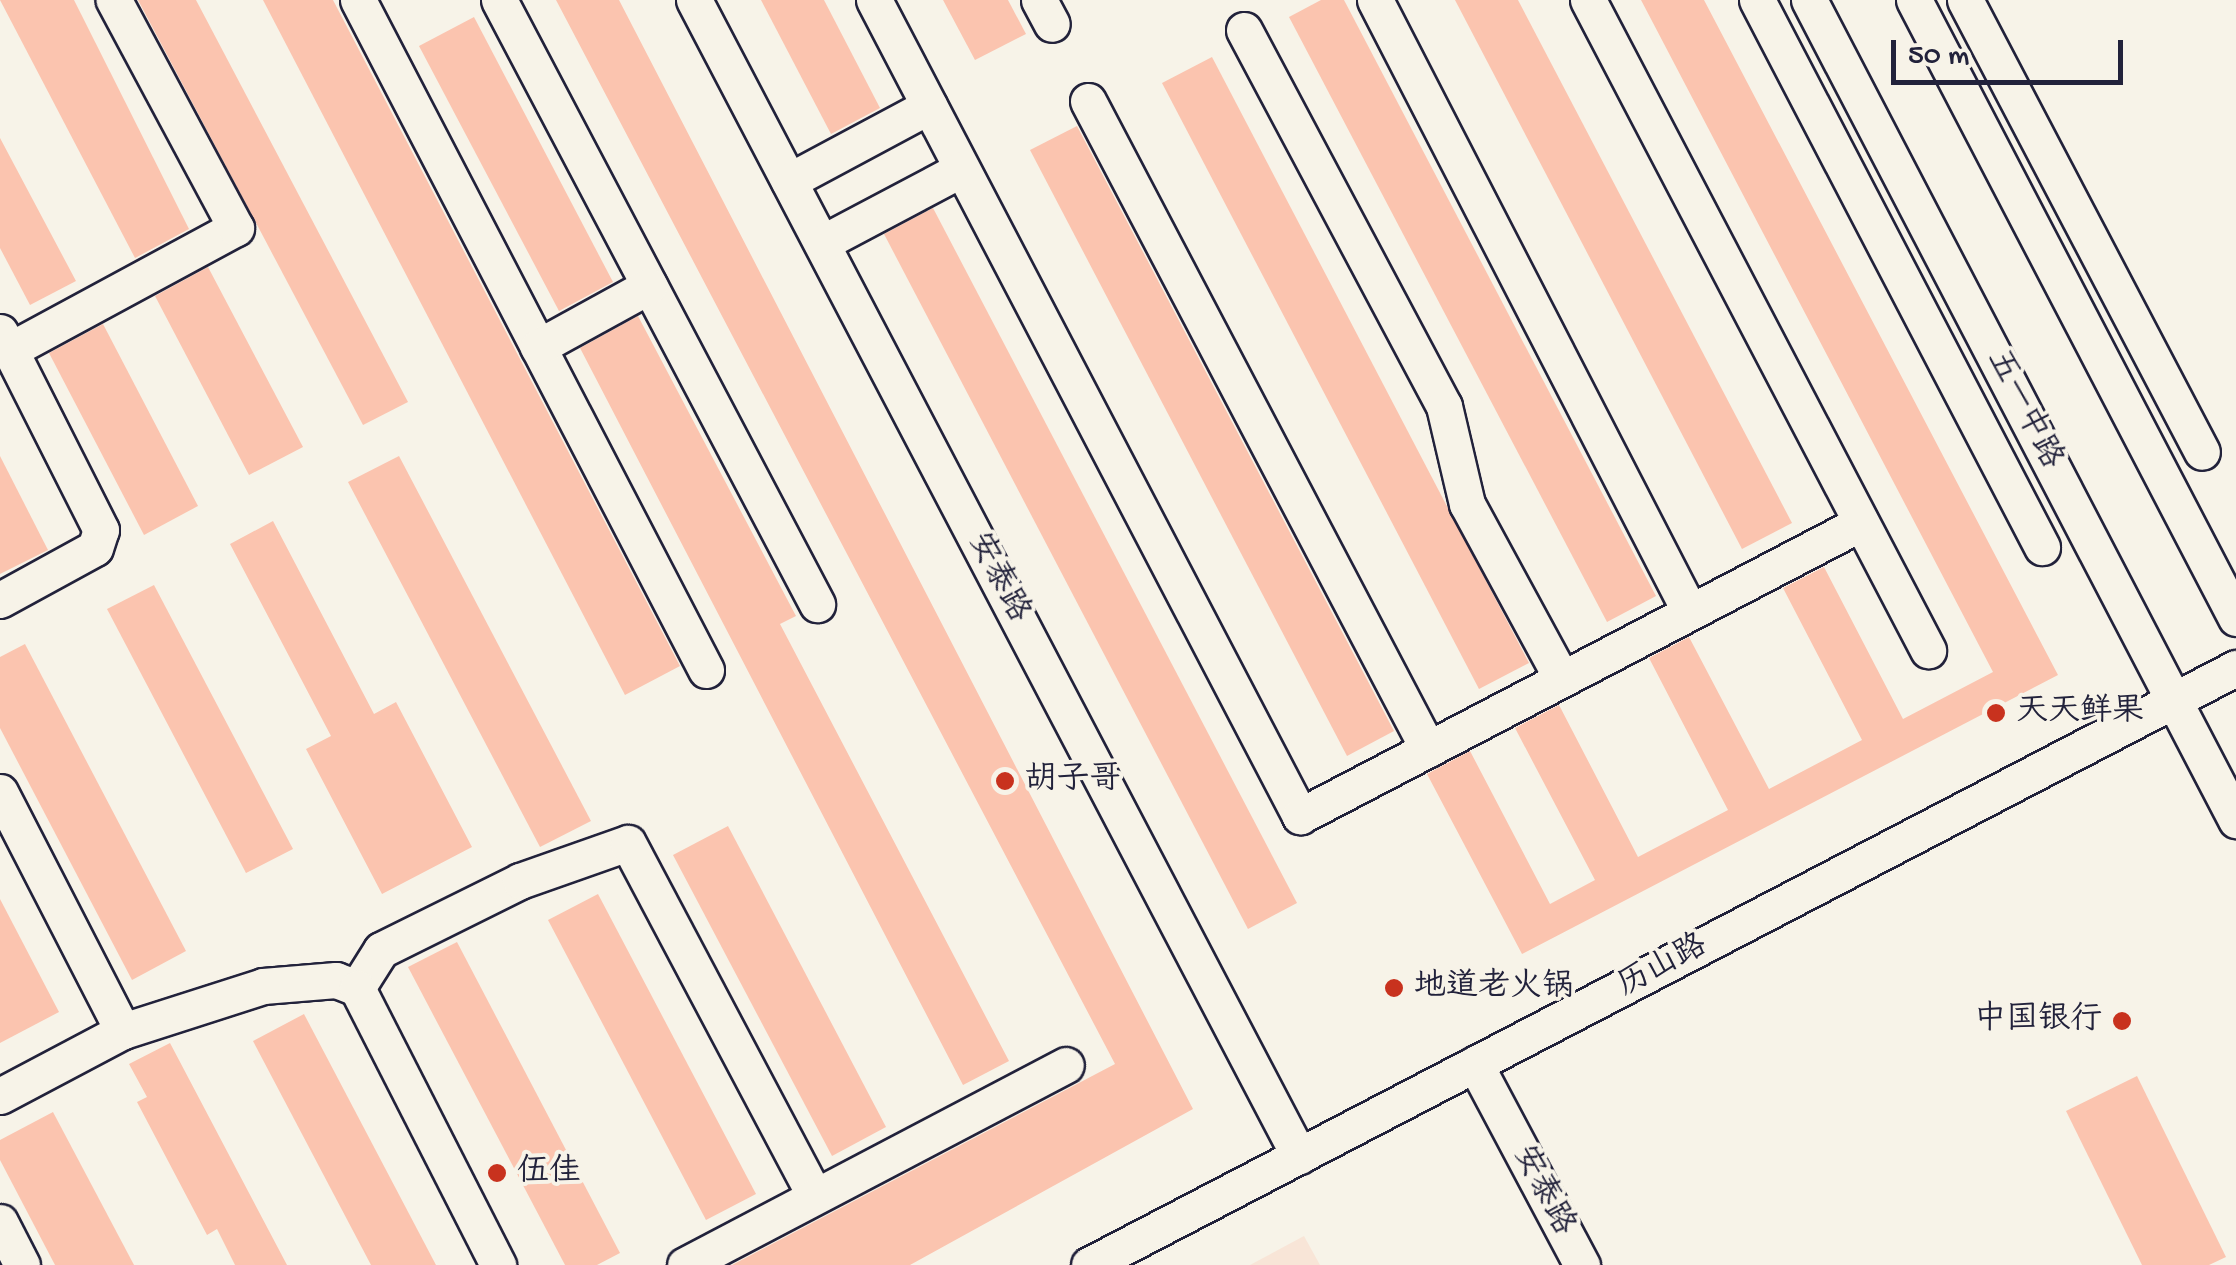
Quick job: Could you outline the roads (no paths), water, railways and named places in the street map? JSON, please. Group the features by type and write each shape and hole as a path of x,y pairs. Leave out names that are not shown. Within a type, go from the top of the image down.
{"street":[{"path":"0,600 77,560 101,530 5,341 236,228 114,0"},
{"path":"358,0 706,670"},
{"path":"499,0 817,604"},
{"name":"安泰路","path":"694,0 1300,1156"},
{"path":"874,0 1300,816 1861,522"},
{"path":"1375,0 1690,612"},
{"path":"1588,0 1928,650"},
{"path":"1757,0 2042,546"},
{"name":"五一中路","path":"1809,0 2236,820"},
{"path":"1914,0 2236,618"},
{"path":"1965,0 2202,452"},
{"path":"1244,30 1444,406 1467,504 1562,679"},
{"path":"1088,101 1428,749"},
{"path":"789,181 929,106"},
{"path":"822,244 962,169"},
{"path":"538,347 649,286"},
{"name":"历山路","path":"1089,1265 2236,668"},
{"path":"0,792 122,1031"},
{"path":"357,988 381,950 520,881 628,843 815,1196"},
{"path":"0,1096 122,1031 264,986 336,980 357,988 498,1265"},
{"name":"安泰路","path":"1475,1064 1582,1265"},
{"path":"685,1265 1066,1065"},
{"path":"0,1222 22,1265"}],"place":[{"name":"天天鲜果","path":"1996,713"},
{"name":"胡子哥","path":"1005,781"},
{"name":"地道老火锅","path":"1394,988"},
{"name":"中国银行","path":"2122,1021"},
{"name":"伍佳","path":"497,1173"}]}
